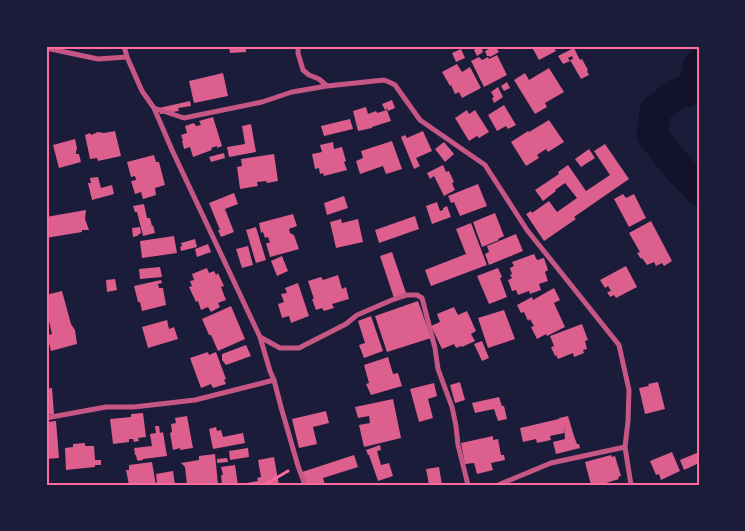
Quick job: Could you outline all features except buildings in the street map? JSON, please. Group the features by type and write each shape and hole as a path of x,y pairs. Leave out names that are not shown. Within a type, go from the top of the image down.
{"street":[{"path":"124,46 142,91 154,108 260,336 305,485"},
{"path":"298,46 303,70 327,86"},
{"path":"46,48 98,59 127,56"},
{"path":"154,108 184,118 262,102 292,92 327,86 384,80 396,85 420,120 485,165 527,230 619,345 629,390 625,447 631,485"},
{"path":"260,336 280,348 300,348 346,324 357,315 392,300 407,295 417,295 422,298 435,348 438,369 452,407 460,457 468,485"},
{"path":"46,418 106,407 134,407 194,400 274,380"},
{"path":"498,485 551,463 625,447"}],"path":[{"path":"264,485 298,466"}],"waterway":[{"path":"699,65 693,89 675,95 655,111 652,135 699,190"}]}
